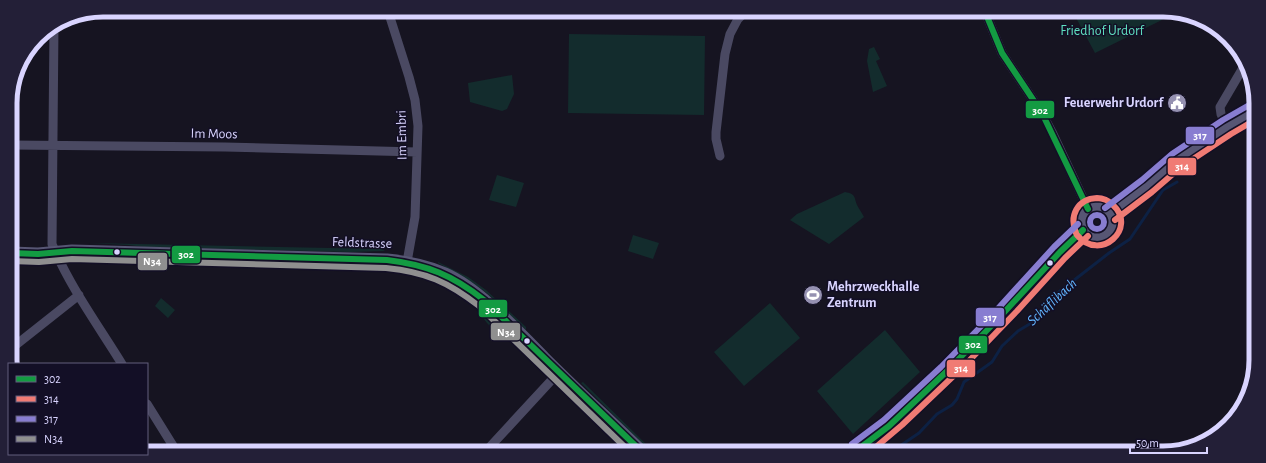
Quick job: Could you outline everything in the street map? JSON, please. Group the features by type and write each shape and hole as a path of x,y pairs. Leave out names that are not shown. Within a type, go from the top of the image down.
{"main road":[{"path":"1110,214 1147,186 1176,161 1227,126 1249,114"},
{"path":"1101,206 1110,214 1113,219 1112,225 1106,235 1096,238 1086,234 1081,226 1081,217 1088,208 1101,206"},
{"path":"865,446 948,372 1069,242 1083,230"},
{"name":"Feldstrasse","path":"17,253 38,254 72,251 128,252 387,260 407,262 445,274 472,291 518,332 636,446"}],"street":[{"name":"Im Embri","path":"390,17 415,100 418,126 415,218 407,262"},
{"path":"720,156 716,140 716,132 725,54 730,34 740,17"},
{"path":"987,17 1002,53 1042,113 1088,208"},
{"path":"54,33 52,244 79,295 121,363"},
{"path":"1227,126 1221,114 1220,107 1242,70"},
{"name":"Im Moos","path":"17,145 225,147 417,152"},
{"path":"17,344 79,295"},
{"path":"491,446 559,372"},
{"path":"148,406 173,446"}],"green space":[{"name":"Friedhof Urdorf","path":"1076,17 1168,17 1095,53"},
{"path":"569,34 705,36 704,115 568,113"},
{"path":"874,47 880,59 876,61 887,86 873,92 867,61 869,49"},
{"path":"512,75 514,94 507,109 502,111 470,102 468,83"},
{"path":"497,175 524,183 516,207 489,200"},
{"path":"845,192 854,196 864,217 829,244 790,220 797,214"},
{"path":"633,235 659,243 653,259 628,251"},
{"path":"89,243 382,249 385,251 351,252 144,247"},
{"path":"126,260 184,261 184,263 125,262"},
{"path":"193,261 333,264 331,267 193,263"},
{"path":"438,262 468,277 486,290 526,327 526,330 489,295 473,283"},
{"path":"432,277 444,281 460,290 470,298 492,325 490,326 487,323 469,300"},
{"path":"161,298 175,310 168,318 155,306"},
{"path":"770,303 800,338 744,386 714,352"},
{"path":"885,330 920,372 853,434 817,391"},
{"path":"583,382 648,446 645,446 581,383"},
{"path":"591,412 626,446 623,446 590,413"}],"waterway":[{"name":"Schäflibach","path":"900,446 919,433 937,414 952,405 957,399 964,382 992,362 1002,346 1018,331 1038,319 1055,295 1109,253 1130,239 1163,190 1177,182"}],"transit line":[{"name":"302","path":"987,17 1002,53 1042,113 1088,209"},
{"name":"317","path":"1105,208 1142,180 1172,154 1223,120 1249,105"},
{"name":"314","path":"1115,220 1152,192 1181,167 1249,124"},
{"name":"314","path":"1076,233 1074,227 1074,215 1076,210 1080,205 1090,199 1104,199 1113,205 1120,214 1121,223 1119,232 1113,239 1105,244 1096,245 1086,243 1077,235"},
{"name":"317","path":"1094,215 1100,215 1104,219 1104,222 1104,225 1100,229 1094,229 1090,225 1090,219 1094,215"},
{"name":"317","path":"852,444 884,420 941,367 993,314 1054,247 1078,224"},
{"name":"302","path":"863,446 889,426 946,372 1060,252 1083,230"},
{"name":"314","path":"877,446 902,425 965,365 1065,258 1088,236"},
{"name":"302","path":"17,253 38,254 72,251 387,260 427,268 439,272 461,284 484,300 636,446"},
{"name":"N34","path":"17,261 39,262 72,259 386,268 425,275 457,290 479,306 624,446"}],"place":[{"name":"Feuerwehr Urdorf","path":"1177,103"},
{"name":"Mehrzweckhalle Zentrum","path":"813,295"}]}
